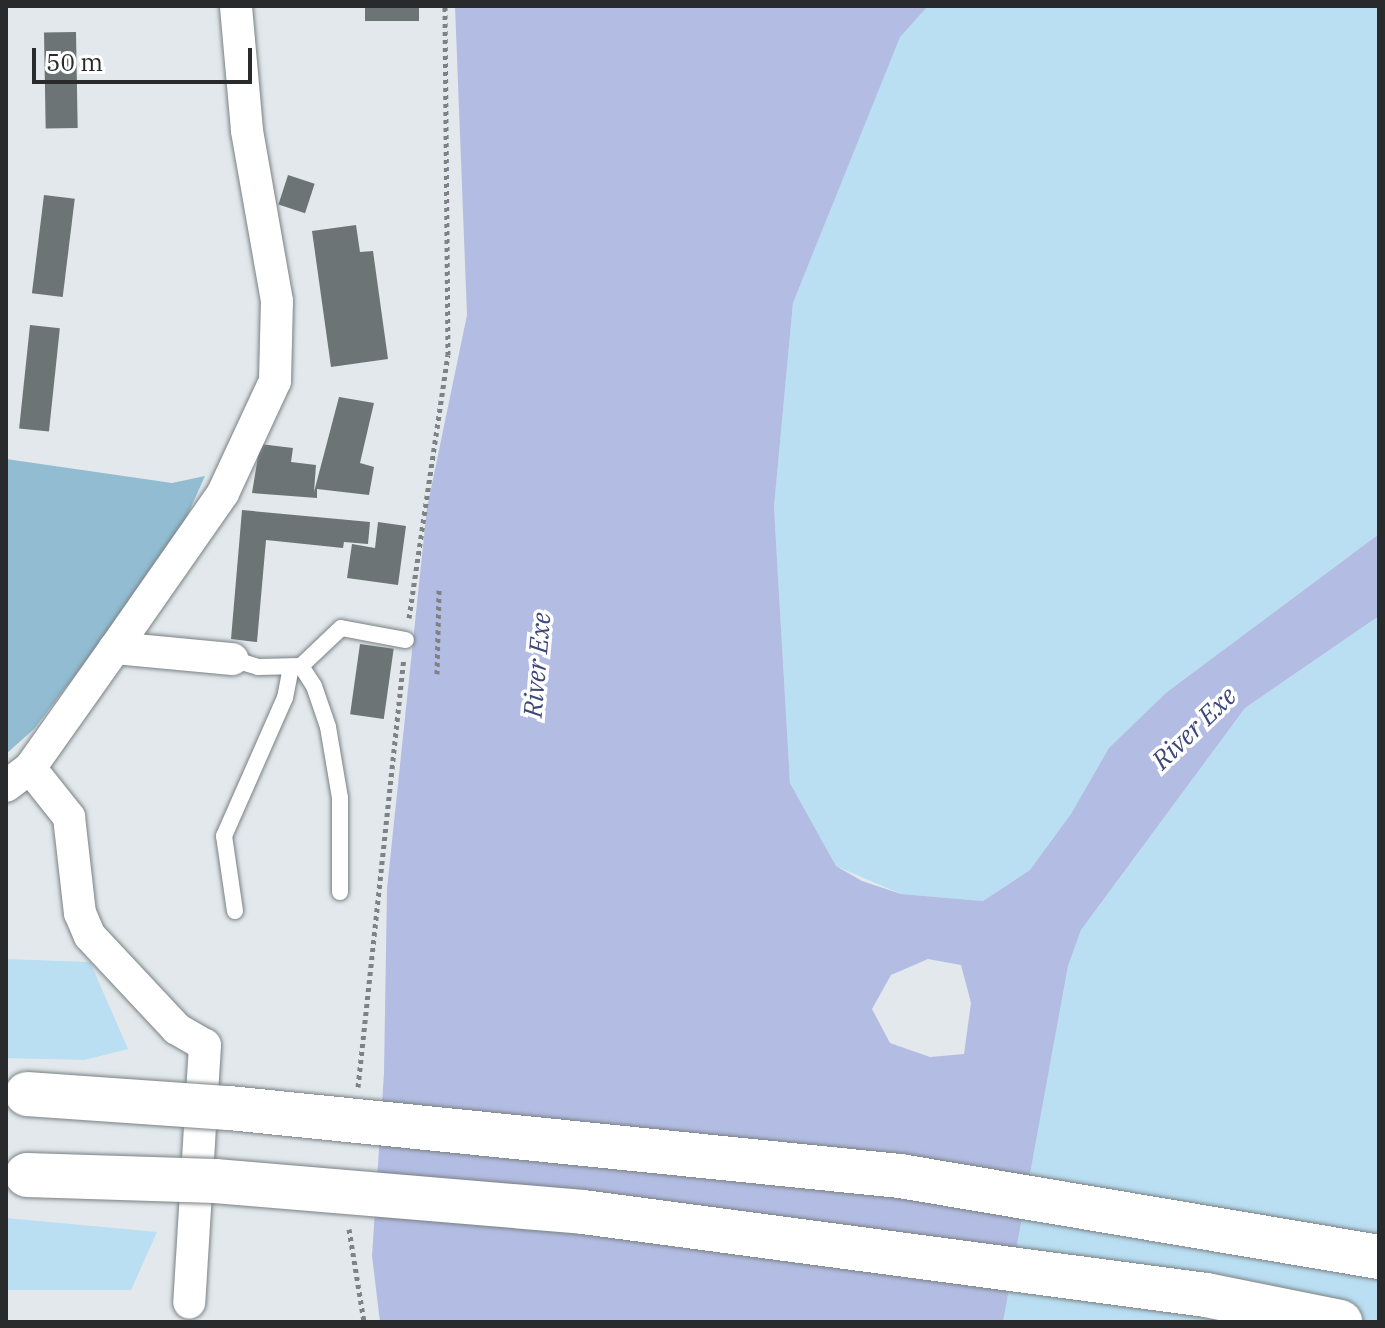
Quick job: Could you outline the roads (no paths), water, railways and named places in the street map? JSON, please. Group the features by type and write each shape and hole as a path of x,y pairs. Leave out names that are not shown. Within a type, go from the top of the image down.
{"highway":[{"path":"27,1094 260,1111 900,1176 1379,1257"},
{"path":"27,1175 215,1181 583,1212 1206,1295 1340,1322"}],"street":[{"path":"189,1303 205,1045 177,1029 90,936 80,913 69,817 18,777 115,648 223,493 275,381 277,301 247,130 236,6"},
{"path":"115,648 232,659"}],"lane":[{"path":"235,911 224,836 296,667 341,628 406,640"},
{"path":"232,659 296,667 314,686 328,727 340,798 340,892"}],"water":[{"name":"River Exe","path":"455,6 928,6 900,37 793,303 774,507 790,783 836,866 862,881 901,894 983,901 1030,870 1071,814 1109,748 1167,692 1379,534 1379,616 1245,708 1081,930 1068,966 1003,1322 380,1322 372,1256 384,1073 387,889 427,508 467,315","holes":["928,959 961,965 971,1003 964,1054 930,1057 890,1043 872,1009 891,975"]}]}
